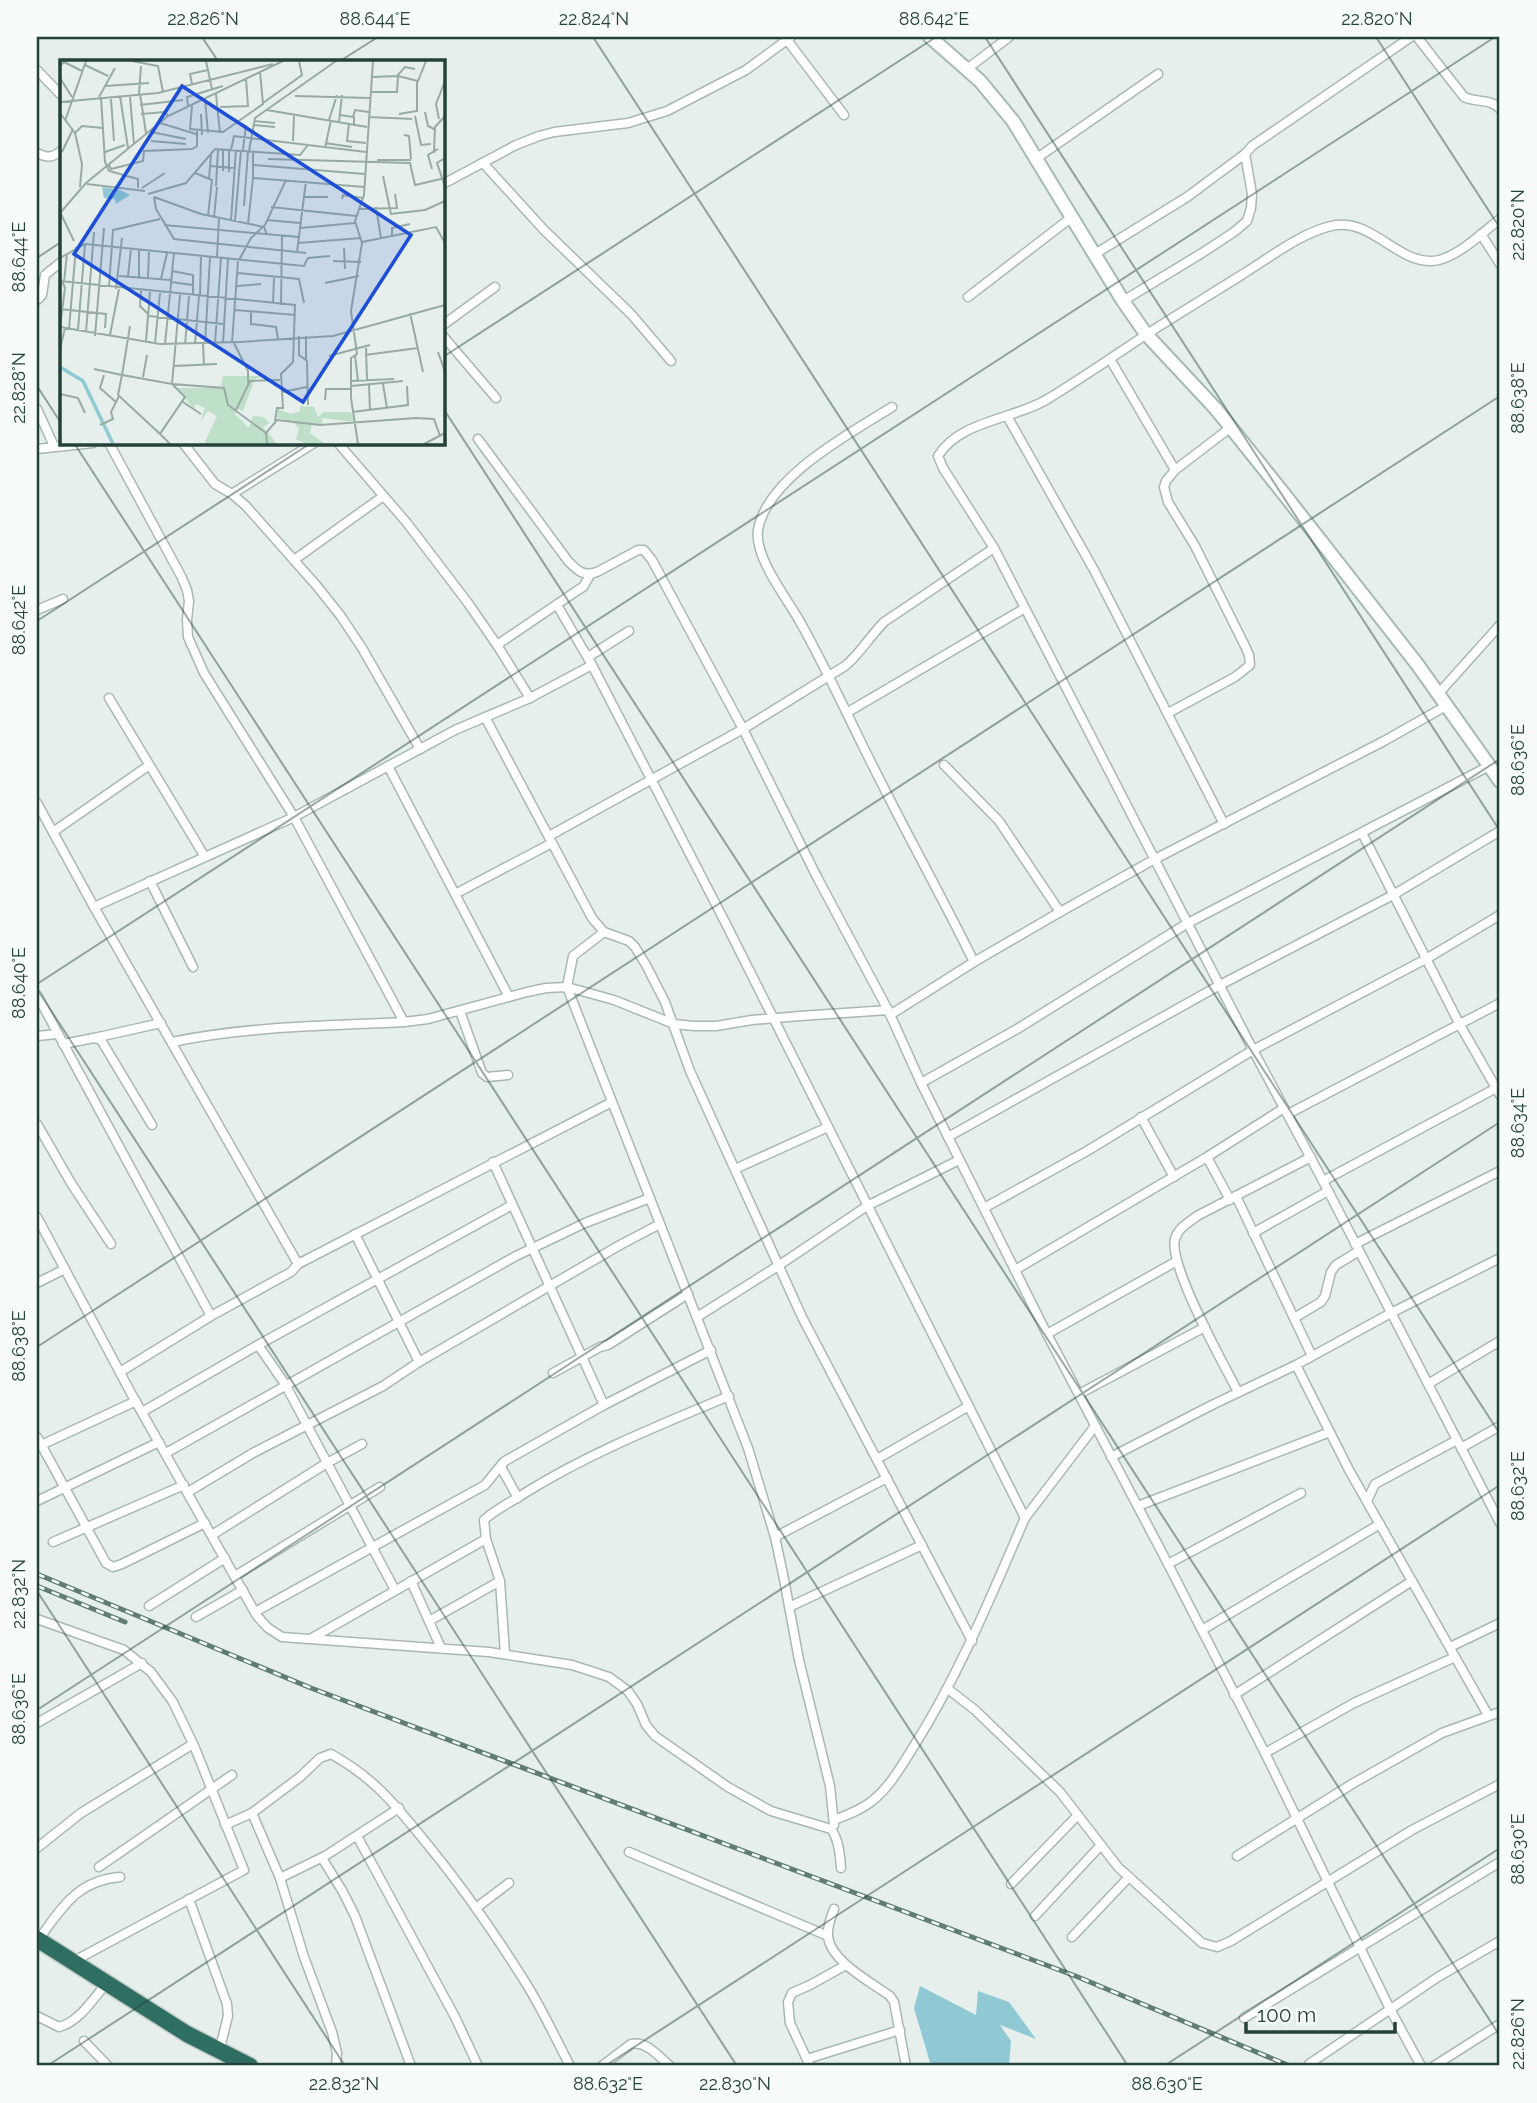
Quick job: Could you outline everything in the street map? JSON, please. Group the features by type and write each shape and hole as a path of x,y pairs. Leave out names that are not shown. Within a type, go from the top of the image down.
{"highway":[{"path":"38,1940 219,2052 250,2066"}],"street":[{"path":"930,37 980,81 1013,121 1146,334 1216,409 1379,615 1500,781"},
{"path":"967,69 1009,37"},
{"path":"1096,254 1187,197 1268,134 1410,37"},
{"path":"1418,37 1464,97 1491,102 1500,109"},
{"path":"444,183 539,136 652,117 746,70 789,38 844,115"},
{"path":"37,70 60,94"},
{"path":"1037,158 1158,74"},
{"path":"37,153 47,158 60,153"},
{"path":"1123,300 1202,253 1247,221 1252,194 1245,154"},
{"path":"483,163 544,230 631,314 671,361"},
{"path":"968,297 1072,217"},
{"path":"1500,219 1456,252 1430,261 1412,257 1356,227 1331,226 1288,246 1035,407 979,425 948,445 938,456 994,548 1253,1050 1459,1444 1498,1512 1500,1523"},
{"path":"1481,234 1500,264"},
{"path":"37,299 42,295 46,275 60,263"},
{"path":"444,324 495,287"},
{"path":"444,338 496,398"},
{"path":"1110,359 1175,470"},
{"path":"892,407 816,456 794,474 763,513 758,529 758,542 761,553 848,712 885,791 974,962"},
{"path":"37,409 54,446"},
{"path":"1007,416 1094,570 1224,824"},
{"path":"1168,713 1250,665 1245,646 1211,578 1165,495 1166,481 1175,470 1230,428"},
{"path":"478,439 568,561 581,573 590,575"},
{"path":"37,449 80,444"},
{"path":"110,444 187,590 188,637 204,673 294,817 404,1022"},
{"path":"184,444 209,477 246,506 332,605 362,648 420,749"},
{"path":"232,494 312,444"},
{"path":"339,444 407,523 497,645 530,698"},
{"path":"294,560 382,497"},
{"path":"455,894 743,729 829,676 852,660 884,622 994,548"},
{"path":"497,645 583,587 590,575 639,550 648,553 743,729 889,1013 959,1160 1265,1753 1359,1947 1421,2066"},
{"path":"37,610 63,599"},
{"path":"557,605 590,661 774,1018 1025,1518"},
{"path":"848,712 1025,608"},
{"path":"1438,694 1500,625"},
{"path":"94,907 294,817 420,749 530,698 590,661 629,631"},
{"path":"109,698 205,858"},
{"path":"172,1042 208,1034 252,1029 428,1019 546,988 567,987 591,992 674,1024 716,1026 774,1018 889,1013 1155,859 1304,784 1446,706"},
{"path":"485,717 592,918 604,932 629,941 635,947 665,1002 690,1071 822,1359 972,1641"},
{"path":"944,765 999,821 1060,912"},
{"path":"53,832 148,766"},
{"path":"388,766 509,997"},
{"path":"921,1083 1017,1028 1188,923 1489,766"},
{"path":"37,803 298,1264"},
{"path":"948,1137 1220,985 1393,895 1500,831"},
{"path":"1323,1181 1499,1090 1460,1025 1362,833"},
{"path":"150,881 193,967"},
{"path":"984,1208 1087,1151 1253,1050 1426,959 1500,915"},
{"path":"604,932 572,956 567,987 748,1448 775,1537 799,1660 830,1786 841,1868"},
{"path":"38,998 211,1316"},
{"path":"1015,1270 1286,1111 1500,1006"},
{"path":"460,1011 482,1073 487,1077 508,1075"},
{"path":"63,1044 161,1023"},
{"path":"37,1036 57,1034"},
{"path":"94,1038 101,1040 152,1125"},
{"path":"120,1373 211,1316 291,1272 298,1264 612,1102"},
{"path":"1140,1117 1174,1177"},
{"path":"37,1124 111,1244"},
{"path":"735,1169 828,1128"},
{"path":"1207,1157 1253,1233 1312,1356"},
{"path":"1238,1392 1185,1286 1174,1242 1177,1233 1196,1216 1311,1157"},
{"path":"698,1317 867,1206 959,1160"},
{"path":"493,1162 604,1405"},
{"path":"1294,1318 1321,1301 1325,1296 1331,1272 1357,1247 1500,1171"},
{"path":"1253,1233 1328,1191"},
{"path":"166,1453 532,1248 585,1223 650,1198"},
{"path":"142,1412 512,1205"},
{"path":"37,1217 120,1373 254,1612 268,1628 282,1637 505,1654 572,1665 609,1677 628,1691 655,1736 676,1751 728,1787 771,1811 831,1829 835,1835"},
{"path":"52,1542 186,1489 383,1386 419,1362 660,1224"},
{"path":"355,1234 419,1362"},
{"path":"1111,1457 1296,1365 1500,1258"},
{"path":"1047,1334 1177,1261"},
{"path":"37,1283 65,1269"},
{"path":"553,1373 608,1345 688,1294"},
{"path":"1079,1394 1206,1327"},
{"path":"1428,1384 1500,1341"},
{"path":"258,1345 285,1384 396,1590"},
{"path":"254,1612 485,1485 510,1457 711,1350"},
{"path":"1296,1365 1329,1432 1488,1716"},
{"path":"505,1654 500,1581 486,1539 484,1520 573,1466 729,1396"},
{"path":"136,1401 38,1443 106,1563 113,1567 205,1523"},
{"path":"877,1460 969,1406"},
{"path":"834,1820 861,1808 881,1793 905,1759 948,1689 972,1641 1025,1518 1095,1426"},
{"path":"1367,1501 1375,1484 1500,1426"},
{"path":"1138,1506 1329,1432"},
{"path":"37,1501 159,1442"},
{"path":"212,1535 362,1444"},
{"path":"502,1464 502,1469 518,1498"},
{"path":"775,1537 887,1478"},
{"path":"235,1576 380,1487"},
{"path":"1168,1564 1301,1493"},
{"path":"1202,1630 1380,1524"},
{"path":"312,1638 486,1539"},
{"path":"789,1607 922,1545"},
{"path":"149,1606 225,1558"},
{"path":"411,1581 441,1648"},
{"path":"429,1621 500,1581"},
{"path":"1234,1695 1412,1581"},
{"path":"197,1617 243,1590"},
{"path":"37,1619 124,1650 151,1672 173,1702 244,1870 72,1962"},
{"path":"1450,1647 1500,1622"},
{"path":"1265,1753 1354,1703 1455,1657"},
{"path":"37,1723 142,1663"},
{"path":"948,1689 975,1710 1060,1792 1118,1867 1202,1943 1217,1947 1412,1830 1500,1784"},
{"path":"1237,1856 1442,1733 1500,1712"},
{"path":"37,1848 81,1814 192,1744"},
{"path":"225,1825 252,1813 300,1777 320,1758 331,1754 381,1788 460,1884 528,1987 570,2066"},
{"path":"99,1867 232,1775"},
{"path":"280,1878 322,1858 400,1808"},
{"path":"252,1813 280,1878 304,1956 332,2032 337,2053 336,2066"},
{"path":"1011,1884 1078,1815"},
{"path":"357,1836 455,2017 478,2066"},
{"path":"1035,1916 1101,1845"},
{"path":"629,1852 828,1936"},
{"path":"322,1858 355,1916 411,2066"},
{"path":"1244,2018 1500,1862"},
{"path":"38,1940 75,1893 104,1878 120,1877"},
{"path":"1072,1937 1129,1877"},
{"path":"476,1908 509,1882"},
{"path":"189,1899 227,2004 228,2017 219,2052"},
{"path":"834,1909 828,1936 832,1948 846,1965 890,1996 894,2003 906,2066"},
{"path":"1309,2064 1390,2009 1500,1941"},
{"path":"846,1965 792,1993 788,2001 790,2023 809,2063 900,2030"},
{"path":"37,2016 59,2027 66,2025 81,2013 106,1984"},
{"path":"1434,2066 1500,2024"},
{"path":"85,2041 108,2066"},
{"path":"602,2066 636,2043 644,2044 670,2066"}],"water":[{"path":"920,1986 976,2015 978,1991 1009,2002 1036,2039 1000,2025 1011,2041 1009,2066 931,2066 914,2008"}],"railway":[{"path":"37,1574 311,1688 1078,1977 1290,2066"},
{"path":"37,1586 125,1622"}]}
